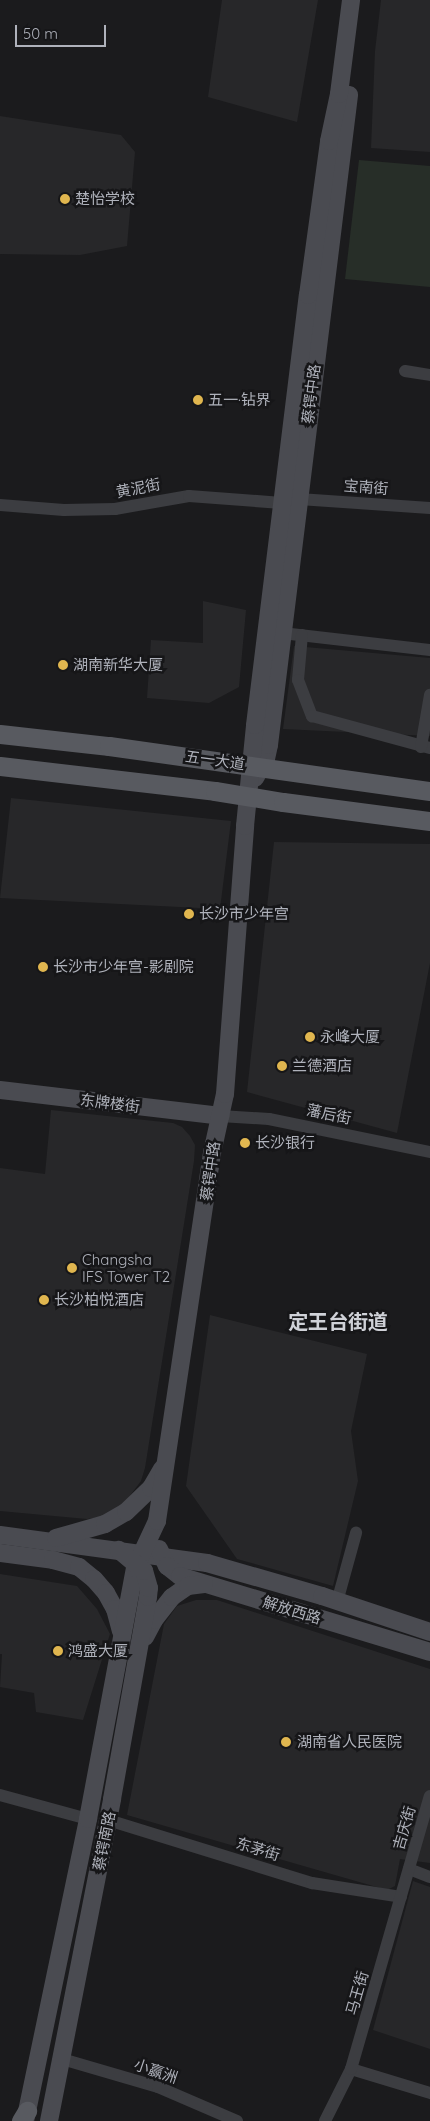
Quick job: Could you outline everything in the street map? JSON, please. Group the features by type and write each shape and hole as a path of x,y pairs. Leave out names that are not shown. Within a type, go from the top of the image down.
{"main road":[{"name":"蔡锷中路","path":"263,726 282,633 291,501 325,165 339,94 351,0"},
{"name":"蔡锷中路","path":"138,1558 157,1521 228,1073 244,840 253,778 266,759 263,726 291,501 361,0"},
{"path":"220,761 236,755 263,726 276,755 289,768 301,773"},
{"name":"五一大道","path":"0,734 220,761 253,778 430,821"},
{"name":"五一大道","path":"0,766 215,791 253,778 301,773 430,791"},
{"path":"215,791 226,795 233,802 240,820 244,840"},
{"name":"东牌楼街","path":"0,1090 220,1116"},
{"path":"0,1535 46,1541 90,1529 126,1512 151,1488 165,1465"},
{"path":"157,1521 157,1539 162,1556"},
{"name":"蔡锷南路","path":"46,1541 119,1550 138,1558 149,1588 108,1820 49,2121"},
{"path":"0,1554 68,1563 83,1570 94,1579 111,1602 122,1636"},
{"name":"解放西路","path":"162,1556 173,1572 206,1584 430,1652"},
{"name":"解放西路","path":"138,1558 162,1556 207,1563 430,1632"},
{"name":"蔡锷南路","path":"24,2118 88,1819 138,1558"},
{"path":"139,1649 154,1620 172,1597 188,1586 206,1584"}],"street":[{"path":"405,371 430,374"},
{"name":"黄泥街","path":"0,505 64,510 115,510 188,496 291,501"},
{"name":"宝南街","path":"291,501 430,508"},
{"path":"282,633 430,650"},
{"path":"302,635 298,680 312,716 425,748 430,696"},
{"name":"藩后街","path":"220,1116 269,1119 430,1152"},
{"path":"337,1602 356,1533"},
{"path":"0,1795 88,1819"},
{"name":"吉庆街","path":"409,1869 430,1796"},
{"name":"东茅街","path":"108,1820 312,1883 401,1897"},
{"path":"409,1869 430,1877"},
{"name":"马王街","path":"324,2121 351,2069 409,1869"},
{"name":"小赢洲","path":"62,2058 158,2087 237,2121"},
{"path":"351,2069 430,2093"}],"shaded area":[{"path":"222,0 318,0 297,122 208,97"},
{"path":"381,0 430,0 430,152 371,148 375,51"},
{"name":"楚怡学校","path":"0,116 121,135 135,152 127,246 80,255 0,254"},
{"path":"359,160 430,166 430,287 345,279"},
{"path":"203,601 246,610 239,687 209,703 147,698 151,640 203,643"},
{"path":"294,646 430,658 430,736 283,729"},
{"path":"11,798 231,821 220,909 0,898"},
{"path":"274,842 430,844 430,963 397,1133 247,1092"},
{"path":"51,1110 173,1123 182,1127 195,1145 145,1468 141,1481 123,1505 100,1517 87,1519 0,1511 0,1168 45,1174"},
{"path":"210,1315 367,1354 351,1431 358,1481 333,1586 237,1559 186,1486"},
{"name":"鸿盛大厦","path":"0,1574 77,1586 97,1609 110,1634 83,1720 36,1712 34,1693 0,1687 2,1654 0,1654"},
{"name":"湖南省人民医院","path":"196,1600 217,1600 430,1669 430,1863 400,1859 395,1886 387,1890 127,1815 164,1624 177,1606"},
{"path":"413,1881 430,1887 430,2049 373,2030"}],"place":[{"name":"楚怡学校","path":"65,199"},
{"name":"五一·钻界","path":"198,400"},
{"name":"湖南新华大厦","path":"63,665"},
{"name":"长沙市少年宫","path":"189,914"},
{"name":"长沙市少年宫-影剧院","path":"43,967"},
{"name":"永峰大厦","path":"310,1037"},
{"name":"兰德酒店","path":"282,1066"},
{"name":"长沙银行","path":"245,1143"},
{"name":"Changsha IFS Tower T2","path":"72,1268"},
{"name":"长沙柏悦酒店","path":"44,1300"},
{"name":"鸿盛大厦","path":"58,1651"},
{"name":"湖南省人民医院","path":"286,1742"}],"district":[{"name":"定王台街道","path":"338,1321"}]}
